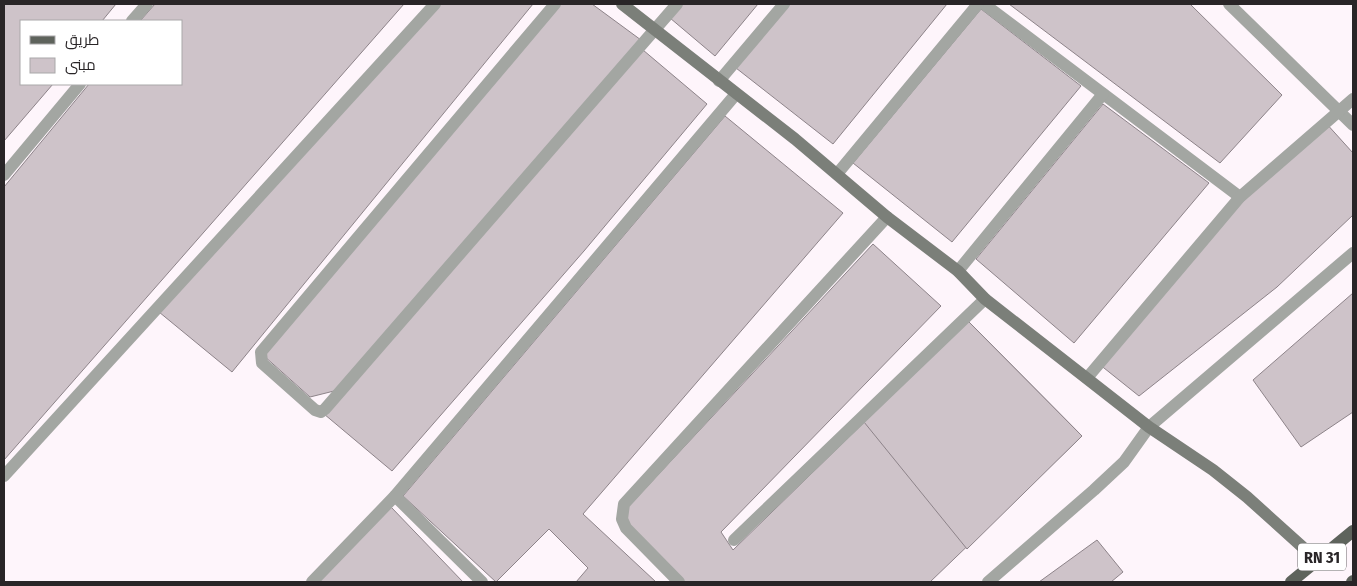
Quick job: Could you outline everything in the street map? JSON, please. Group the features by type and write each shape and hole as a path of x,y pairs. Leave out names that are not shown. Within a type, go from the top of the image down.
{"main road":[{"name":"RN 31","path":"1291,582 1353,531"}],"street":[{"path":"133,20 147,4"},
{"path":"4,476 435,4"},
{"path":"555,4 261,352 262,364 315,410 321,412 325,409 677,4"},
{"path":"622,4 958,272 985,299 1149,428 1213,470 1247,497 1318,561"},
{"path":"719,81 784,4"},
{"path":"837,174 978,4"},
{"path":"984,4 1240,198"},
{"path":"1229,4 1353,125"},
{"path":"4,175 79,85"},
{"path":"312,582 395,496 736,94"},
{"path":"958,272 1103,94"},
{"path":"1087,378 1240,198 1353,99"},
{"path":"679,582 626,528 622,519 624,504 887,216"},
{"path":"988,582 1124,462 1149,428 1353,253"},
{"path":"734,540 985,299"},
{"path":"395,496 482,582"}],"building":[{"path":"4,4 116,4 103,20 20,20 20,85 52,85 4,141"},
{"path":"155,4 404,4 4,460 4,187 88,85 182,85 182,20 141,20"},
{"path":"440,4 533,4 232,372 159,312"},
{"path":"559,4 592,4 641,40 338,390 310,397 264,356"},
{"path":"681,4 758,4 715,56 670,18"},
{"path":"790,4 947,4 833,144 736,68"},
{"path":"1009,4 1190,4 1282,95 1220,163"},
{"path":"981,9 1081,86 952,242 853,163"},
{"path":"643,50 707,104 584,251 392,471 324,414"},
{"path":"1103,104 1209,183 1074,343 976,259"},
{"path":"725,116 843,213 583,514 656,582 576,582 588,568 549,529 496,582 403,496"},
{"path":"1325,122 1353,153 1353,215 1277,287 1139,396 1099,364 1240,197"},
{"path":"873,244 941,306 721,532 733,550 968,321 1082,436 930,582 681,582 622,519 628,507"},
{"path":"1353,293 1353,412 1301,447 1253,380"},
{"path":"968,321 1082,436 967,549 864,422"},
{"path":"391,507 463,582 319,582"},
{"path":"1097,540 1123,572 1111,582 1039,582"}]}
